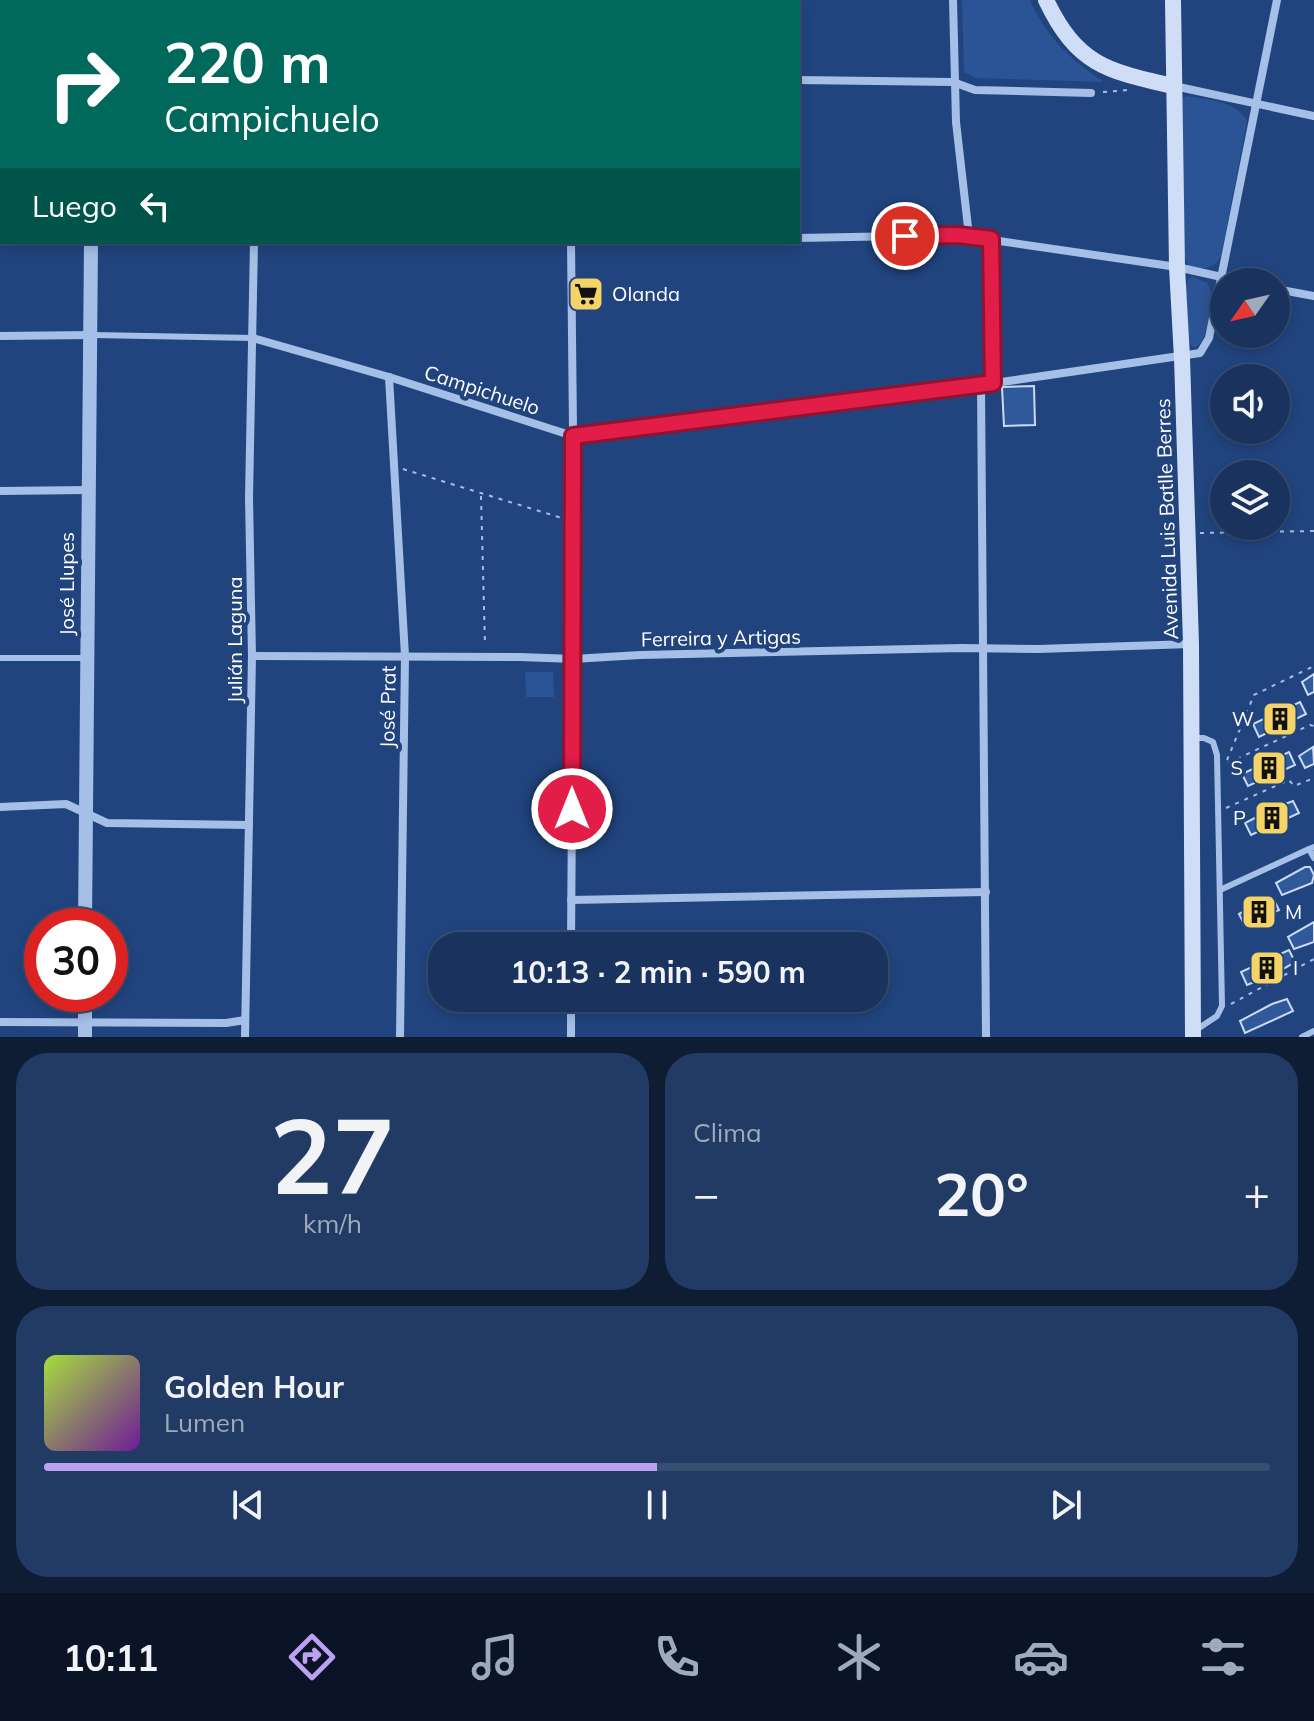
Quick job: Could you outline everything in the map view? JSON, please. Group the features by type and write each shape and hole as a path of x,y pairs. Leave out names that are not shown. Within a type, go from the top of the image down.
{"main road":[{"path":"1046,0 1057,21 1082,53 1121,74 1173,86"},
{"name":"Avenida Luis Batlle Berres","path":"1173,0 1177,267 1191,644 1193,1035"}],"street":[{"path":"953,0 953,82 969,236"},
{"path":"1224,268 1277,0"},
{"path":"800,80 953,82 975,90 1091,93"},
{"path":"1173,86 1314,116"},
{"path":"800,238 969,236 1210,274"},
{"path":"991,239 993,383"},
{"name":"José Llupes","path":"85,908 91,244"},
{"name":"Julián Laguna","path":"245,1037 252,656 249,498 254,244"},
{"path":"571,244 574,522 571,932"},
{"path":"1290,292 1314,296"},
{"path":"1182,358 1200,353 1206,346 1210,329"},
{"path":"0,336 92,335"},
{"name":"Campichuelo","path":"253,338 389,377 573,436 1182,358"},
{"name":"José Prat","path":"389,377 405,656 400,1037"},
{"path":"981,385 986,1037"},
{"path":"0,491 88,490"},
{"name":"Ferreira y Artigas","path":"252,656 573,659 1191,644"},
{"path":"0,807 66,804 107,823 249,825"},
{"path":"571,900 986,892"},
{"path":"571,1012 571,1037"},
{"path":"0,1022 85,1029 245,1020"}],"lane":[{"path":"92,335 253,338"},
{"path":"0,658 87,658"},
{"path":"1191,738 1213,742 1217,755 1222,1006 1217,1016 1193,1035"},
{"path":"1220,890 1312,848 1314,858"},
{"path":"1302,1037 1314,1031"}],"path":[{"path":"394,466 574,522"},
{"path":"481,494 485,656"},
{"path":"1187,533 1314,531"},
{"path":"1314,666 1254,695 1225,765 1310,725 1314,726"},
{"path":"1217,812 1289,780 1294,786 1314,778"},
{"path":"1220,1010 1314,959"}],"shaded area":[{"path":"962,0 1030,0 1043,25 1061,47 1104,82 976,78 964,72"},
{"path":"1187,96 1229,105 1247,121 1221,256 1207,268 1188,266 1184,256 1182,98"},
{"path":"1189,278 1207,283 1210,289 1207,327 1195,348 1187,343 1186,286"},
{"path":"525,672 553,672 554,697 526,697"}],"building":[{"path":"1034,386 1035,425 1004,426 1002,387"},
{"path":"1314,674 1314,692 1308,695 1302,682"},
{"name":"W","path":"1300,702 1306,714 1259,737 1253,724"},
{"path":"1313,747 1314,764 1305,768 1299,756"},
{"name":"S","path":"1289,752 1295,765 1248,786 1242,774"},
{"name":"P","path":"1293,801 1299,813 1251,835 1245,823 1258,814"},
{"path":"1310,867 1314,875 1312,883 1282,895 1276,883"},
{"name":"M","path":"1273,898 1279,910 1245,926 1239,914"},
{"path":"1314,922 1314,942 1294,949 1288,937"},
{"name":"I","path":"1289,950 1295,962 1247,985 1241,972"},
{"path":"1287,999 1293,1011 1245,1033 1240,1021"}],"place":[{"name":"Olanda","path":"586,294"},
{"name":"W","path":"1280,719"},
{"name":"S","path":"1269,768"},
{"name":"P","path":"1272,818"},
{"name":"M","path":"1259,912"},
{"name":"I","path":"1267,968"}],"route":[{"path":"572,809 573,436 993,383 991,239 958,235 905,236"}]}
